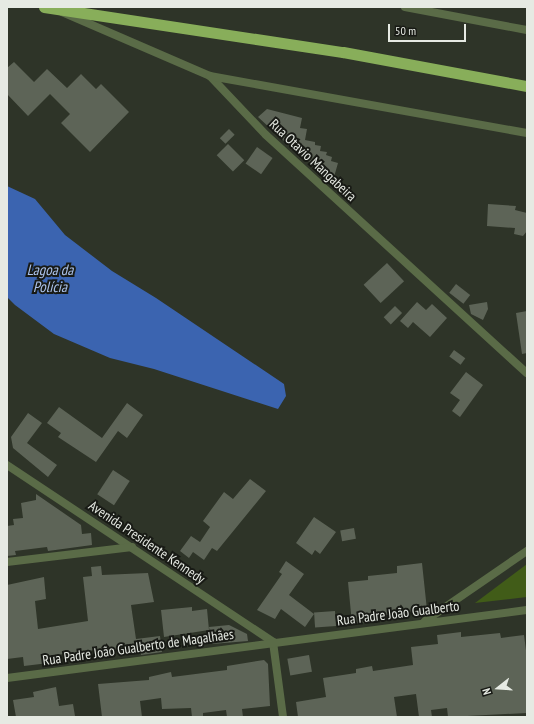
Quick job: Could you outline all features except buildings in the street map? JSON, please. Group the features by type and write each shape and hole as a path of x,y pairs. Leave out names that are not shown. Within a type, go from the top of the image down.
{"highway":[{"path":"49,8 343,52 527,86"}],"street":[{"path":"406,7 527,30"},
{"name":"Rua Otavio Mangabeira","path":"49,8 210,76 266,135 527,373"},
{"path":"210,76 527,133"},
{"name":"Avenida Presidente Kennedy","path":"7,465 132,547 272,642"},
{"path":"7,562 132,547"},
{"path":"424,622 527,552"},
{"name":"Rua Padre João Gualberto","path":"272,642 527,610"},
{"path":"272,642 283,717"},
{"name":"Rua Padre João Gualberto de Magalhães","path":"7,678 272,642"}],"green space":[{"path":"527,564 527,597 475,603"}],"water":[{"name":"Lagoa da Polícia","path":"7,186 35,199 65,235 112,271 156,298 284,384 286,396 278,409 154,369 110,358 54,334 15,305 7,297"}]}
